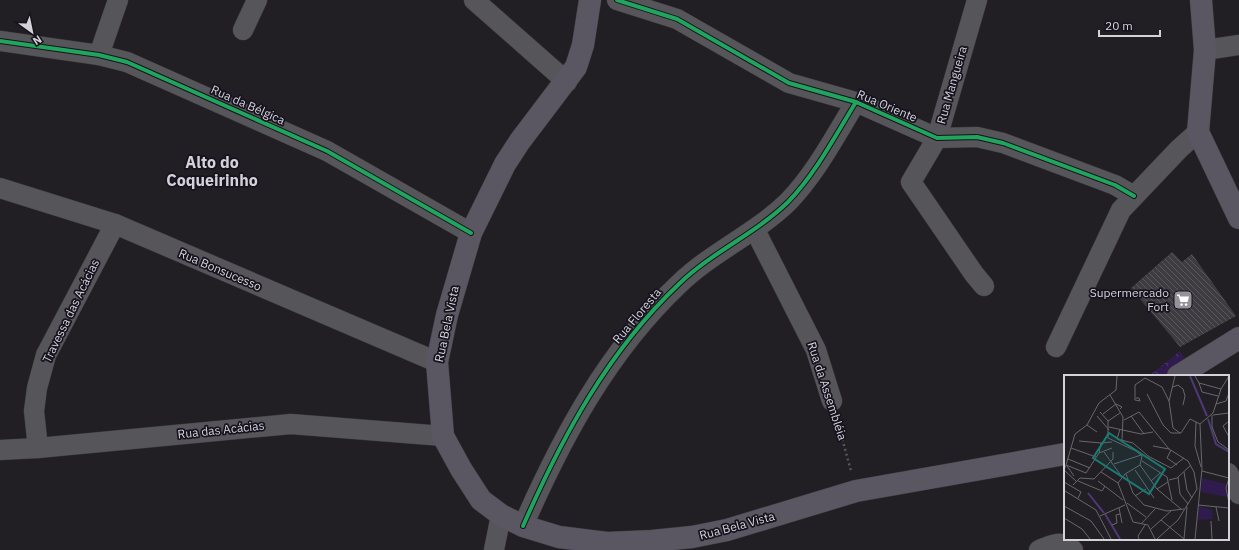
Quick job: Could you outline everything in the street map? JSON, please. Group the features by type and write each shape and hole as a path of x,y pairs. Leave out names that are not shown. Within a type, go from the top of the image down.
{"main road":[{"name":"Rua Bela Vista","path":"590,0 583,44 576,67 567,82 520,141 505,164 471,233 447,315 437,362 443,436 461,470 481,500 502,515 523,526 559,537 607,543 692,537 727,530 856,491 1064,454"},
{"path":"1201,0 1205,50 1198,132 1239,218"},
{"path":"1180,375 1239,338"}],"street":[{"path":"99,54 118,0"},
{"path":"242,30 257,0"},
{"path":"474,0 567,82"},
{"name":"Rua Oriente","path":"617,0 678,19 789,83 856,102 937,138 977,137 1003,143 1115,185 1134,196"},
{"name":"Rua Mangueira","path":"977,0 937,138 911,182 955,247 984,286"},
{"name":"Rua da Bélgica","path":"0,41 99,54 127,62 327,151 471,233"},
{"path":"1205,50 1239,45"},
{"name":"Rua Floresta","path":"523,526 547,473 588,397 623,347 648,316 680,282 714,256 755,230 788,202 812,171 856,102"},
{"path":"1056,348 1121,210 1179,149 1198,132"},
{"name":"Rua Bonsucesso","path":"0,188 115,224 437,362"},
{"name":"Travessa das Acácias","path":"38,448 34,411 37,388 46,355 115,224"},
{"name":"Rua da Assembléia","path":"755,230 816,350 832,400"},
{"name":"Rua das Acácias","path":"0,450 38,448 291,424 443,436"},
{"path":"1229,475 1239,494"},
{"path":"494,550 502,515"},
{"path":"1039,550 1060,542 1071,544"}],"green space":[{"path":"1180,351 1195,375 1150,375"}],"building":[{"name":"Supermercado Fort","path":"1172,252 1182,262 1192,254 1236,316 1180,347 1131,288"}],"cycle path":[{"path":"617,0 677,19 789,83 856,102 937,138 977,137 1003,143 1115,185 1134,196"},
{"path":"0,41 99,55 127,62 327,151 471,233"},
{"path":"523,526 571,428 589,397 630,338 679,284 705,262 762,224 788,202 816,167 856,102"}],"place":[{"name":"Supermercado Fort","path":"1183,300"}],"district":[{"name":"Alto do Coqueirinho","path":"212,171"}]}
